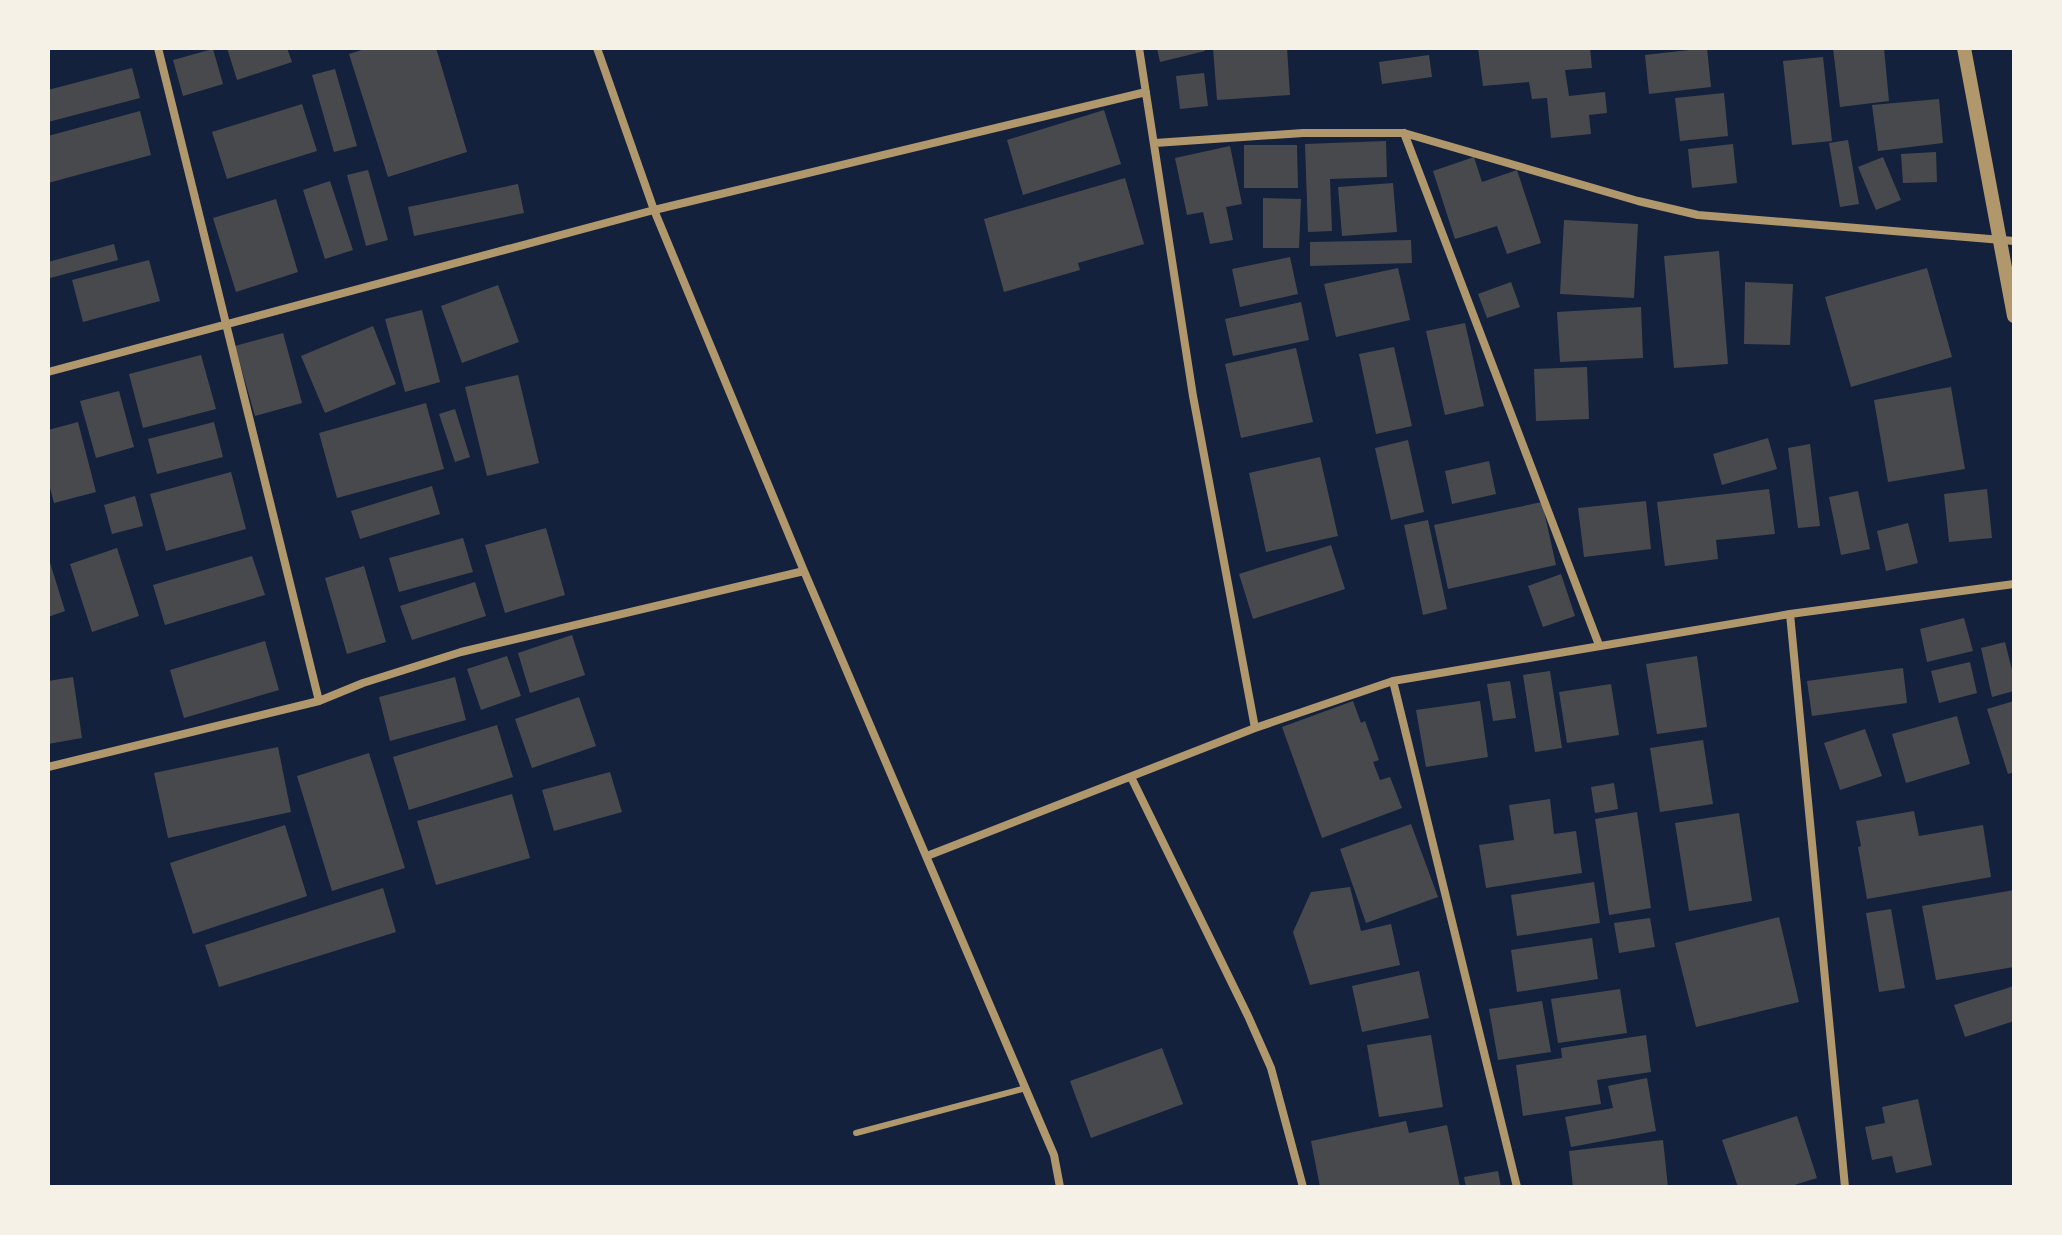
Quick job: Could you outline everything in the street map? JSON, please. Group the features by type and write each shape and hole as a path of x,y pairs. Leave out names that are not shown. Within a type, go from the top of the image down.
{"street":[{"path":"158,48 319,701"},
{"path":"597,48 654,210 804,571 1054,1155 1060,1187"},
{"path":"1139,48 1193,396 1255,728"},
{"path":"1964,48 2007,240 2014,316"},
{"path":"48,372 654,210 1146,92"},
{"path":"1155,143 1303,133 1404,133 1638,201 1698,215 2007,240"},
{"path":"1404,133 1599,645"},
{"path":"48,767 319,701 363,683 461,652 804,571"},
{"path":"927,856 1255,728 1393,681 1790,614 2014,584"},
{"path":"1790,614 1845,1187"},
{"path":"1393,681 1517,1187"},
{"path":"1131,777 1271,1068 1303,1187"}],"lane":[{"path":"856,1133 1026,1088"}],"building":[{"path":"227,48 287,48 292,62 237,80"},
{"path":"368,48 436,48 467,152 388,177 349,54"},
{"path":"1157,48 1204,48 1205,51 1160,62"},
{"path":"1213,48 1287,48 1290,95 1217,100"},
{"path":"1478,48 1590,48 1592,68 1565,70 1569,96 1605,92 1607,113 1589,115 1591,134 1551,138 1547,98 1532,99 1529,82 1483,86"},
{"path":"1707,48 1711,87 1649,94 1645,55"},
{"path":"1833,48 1884,48 1889,101 1840,107"},
{"path":"213,49 223,84 183,96 173,60"},
{"path":"1429,55 1432,77 1382,84 1379,62"},
{"path":"1823,57 1832,141 1792,145 1783,61"},
{"path":"132,68 140,98 48,122 48,90"},
{"path":"335,69 357,146 334,152 312,75"},
{"path":"1204,73 1208,106 1180,109 1176,76"},
{"path":"1724,93 1728,136 1680,141 1675,98"},
{"path":"1939,99 1943,143 1878,151 1872,105"},
{"path":"302,104 317,151 227,179 212,132"},
{"path":"1104,110 1121,164 1023,195 1007,140"},
{"path":"140,111 151,155 48,183 48,136"},
{"path":"1848,140 1859,204 1840,207 1829,143"},
{"path":"1386,141 1387,177 1330,179 1332,231 1308,232 1305,144"},
{"path":"1733,144 1737,183 1692,188 1688,149"},
{"path":"1244,145 1297,145 1298,188 1244,188"},
{"path":"1230,146 1242,204 1226,207 1233,240 1210,244 1203,212 1187,215 1175,158"},
{"path":"1936,152 1937,182 1903,183 1901,154"},
{"path":"1474,157 1482,182 1517,170 1541,243 1507,254 1497,226 1455,239 1433,171"},
{"path":"1883,157 1901,200 1876,210 1858,167"},
{"path":"368,170 388,240 366,246 347,175"},
{"path":"1125,178 1144,244 1078,263 1080,270 1004,292 984,219"},
{"path":"330,181 353,250 325,259 303,190"},
{"path":"1393,183 1397,232 1342,236 1338,187"},
{"path":"518,184 524,213 414,236 408,207"},
{"path":"1263,198 1301,199 1299,248 1263,248"},
{"path":"276,199 298,272 236,292 213,218"},
{"path":"1564,220 1638,224 1634,298 1560,294"},
{"path":"1411,240 1412,263 1310,266 1310,242"},
{"path":"114,244 118,260 50,278 48,262"},
{"path":"1719,251 1728,364 1674,368 1664,256"},
{"path":"1290,257 1298,294 1240,307 1232,269"},
{"path":"149,260 160,301 83,322 72,280"},
{"path":"1398,268 1410,320 1336,337 1324,284"},
{"path":"1927,268 1952,357 1851,387 1825,297"},
{"path":"1511,282 1520,307 1487,318 1478,294"},
{"path":"1745,282 1793,284 1790,345 1744,344"},
{"path":"498,285 519,342 462,363 441,306"},
{"path":"1301,302 1309,340 1233,356 1225,319"},
{"path":"1641,307 1643,358 1560,362 1557,312"},
{"path":"422,310 440,382 405,392 385,319"},
{"path":"1465,323 1484,406 1445,415 1426,331"},
{"path":"373,326 396,384 325,413 301,356"},
{"path":"283,333 302,403 255,416 235,346"},
{"path":"1394,347 1412,426 1376,434 1359,354"},
{"path":"1296,348 1313,422 1241,438 1225,364"},
{"path":"201,355 216,409 143,428 129,374"},
{"path":"1587,367 1589,419 1536,421 1534,369"},
{"path":"518,375 539,463 487,476 465,387"},
{"path":"1951,387 1965,469 1888,482 1874,400"},
{"path":"119,391 134,447 96,458 80,401"},
{"path":"426,403 444,469 337,498 319,433"},
{"path":"455,409 470,457 455,462 439,414"},
{"path":"78,422 96,492 54,503 48,480 48,430"},
{"path":"214,422 223,457 157,474 148,439"},
{"path":"1768,438 1777,469 1722,485 1713,454"},
{"path":"1408,440 1424,512 1391,520 1375,448"},
{"path":"1810,444 1820,526 1798,528 1788,448"},
{"path":"1320,457 1338,536 1266,552 1249,473"},
{"path":"1489,461 1496,494 1452,504 1445,471"},
{"path":"231,472 246,529 166,551 150,494"},
{"path":"432,486 440,514 360,539 351,511"},
{"path":"1769,489 1775,534 1716,540 1718,559 1665,566 1657,502"},
{"path":"1987,489 1992,538 1949,542 1944,494"},
{"path":"1858,491 1870,549 1841,555 1829,497"},
{"path":"135,496 143,526 112,534 104,505"},
{"path":"1646,501 1651,549 1584,557 1578,508"},
{"path":"1542,502 1556,565 1448,589 1434,525"},
{"path":"1428,520 1447,609 1423,615 1404,525"},
{"path":"1908,523 1918,563 1886,571 1877,531"},
{"path":"546,528 565,595 505,613 485,545"},
{"path":"463,538 473,572 399,592 389,558"},
{"path":"1331,545 1345,589 1253,619 1239,574"},
{"path":"117,548 139,616 92,632 70,564"},
{"path":"48,556 65,611 48,617"},
{"path":"252,556 265,595 165,625 153,585"},
{"path":"364,566 386,642 347,654 325,578"},
{"path":"1561,574 1575,616 1543,627 1528,586"},
{"path":"475,582 486,616 412,640 400,606"},
{"path":"1964,618 1973,651 1927,662 1920,629"},
{"path":"572,635 585,675 530,693 518,653"},
{"path":"265,641 279,690 184,718 170,670"},
{"path":"2005,642 2014,691 1992,697 1981,648"},
{"path":"507,656 521,696 481,710 467,669"},
{"path":"1697,656 1707,727 1657,734 1646,664"},
{"path":"1970,662 1977,693 1939,703 1931,671"},
{"path":"1903,668 1907,703 1812,716 1807,681"},
{"path":"1550,671 1562,748 1535,752 1523,675"},
{"path":"73,677 82,738 48,744 48,681"},
{"path":"455,677 466,720 390,741 379,697"},
{"path":"1510,681 1516,718 1493,721 1487,684"},
{"path":"1611,684 1619,735 1567,743 1559,692"},
{"path":"579,697 596,746 532,768 515,719"},
{"path":"1353,701 1361,723 1365,721 1379,760 1373,762 1380,780 1390,777 1402,808 1322,838 1282,727"},
{"path":"1480,701 1488,757 1426,767 1416,710"},
{"path":"2014,701 2014,772 2008,774 1987,709"},
{"path":"1957,716 1970,764 1906,783 1892,734"},
{"path":"497,725 513,777 409,810 393,757"},
{"path":"1865,729 1882,776 1840,790 1824,743"},
{"path":"1703,740 1713,804 1660,812 1650,748"},
{"path":"278,747 291,812 168,838 154,773"},
{"path":"369,753 405,868 332,891 297,776"},
{"path":"610,772 622,812 554,831 542,790"},
{"path":"1614,783 1618,809 1595,813 1591,787"},
{"path":"512,794 530,858 436,885 417,821"},
{"path":"1550,799 1554,834 1576,831 1582,873 1486,888 1479,845 1514,840 1509,805"},
{"path":"1914,811 1919,836 1983,825 1991,877 1867,899 1856,821"},
{"path":"1637,812 1651,908 1609,915 1595,819"},
{"path":"1739,813 1752,901 1689,911 1675,823"},
{"path":"1411,824 1438,897 1366,923 1340,849"},
{"path":"285,825 307,896 193,934 170,863"},
{"path":"1594,882 1600,923 1517,936 1511,895"},
{"path":"1350,887 1361,931 1391,924 1400,965 1310,985 1293,932 1311,892"},
{"path":"383,888 396,932 219,987 205,945"},
{"path":"2014,890 2014,967 1936,980 1922,906"},
{"path":"1891,909 1905,988 1879,992 1866,913"},
{"path":"1779,917 1799,1002 1696,1027 1675,943"},
{"path":"1650,918 1655,947 1619,953 1614,923"},
{"path":"1592,938 1598,979 1517,992 1511,950"},
{"path":"1419,971 1429,1018 1362,1032 1352,986"},
{"path":"2014,986 2014,1021 1965,1037 1954,1005"},
{"path":"1620,989 1627,1033 1558,1043 1551,999"},
{"path":"1542,1001 1551,1052 1498,1060 1489,1009"},
{"path":"1431,1035 1443,1107 1379,1117 1367,1045"},
{"path":"1646,1035 1651,1072 1597,1080 1601,1104 1523,1116 1516,1065 1562,1058 1561,1048"},
{"path":"1162,1048 1183,1104 1091,1138 1070,1081"},
{"path":"1647,1078 1656,1131 1571,1147 1565,1117 1613,1108 1608,1086"},
{"path":"1918,1099 1932,1165 1896,1173 1892,1156 1872,1160 1865,1127 1885,1123 1882,1107"},
{"path":"1797,1116 1817,1178 1788,1187 1738,1187 1722,1140"},
{"path":"1406,1121 1409,1133 1447,1125 1460,1187 1320,1187 1311,1141"},
{"path":"1663,1140 1668,1187 1573,1187 1569,1151"},
{"path":"1498,1171 1501,1187 1466,1187 1464,1177"}]}
